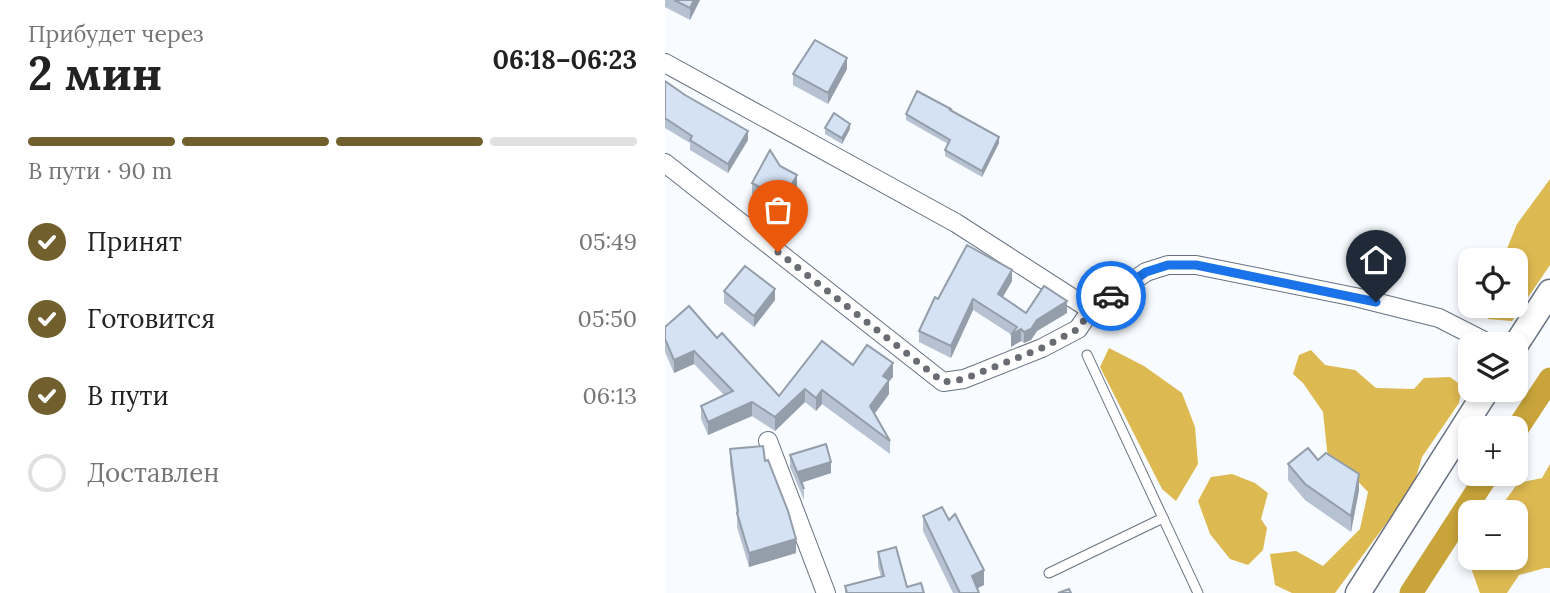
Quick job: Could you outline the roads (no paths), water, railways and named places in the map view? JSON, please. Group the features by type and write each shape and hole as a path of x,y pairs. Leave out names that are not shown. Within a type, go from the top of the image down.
{"main road":[{"path":"1524,332 1550,292"},
{"path":"1358,593 1479,402"}],"street":[{"path":"665,63 955,223 1091,310"},
{"path":"665,163 943,382 964,379 1042,348 1078,329 1091,310 1146,272 1168,265 1196,265 1355,297 1439,317 1467,332"},
{"path":"768,441 826,593"}],"lane":[{"path":"1087,355 1198,593"},
{"path":"1049,573 1163,518"}],"waterway":[{"path":"1526,416 1550,379"},
{"path":"1411,593 1480,486"}]}
